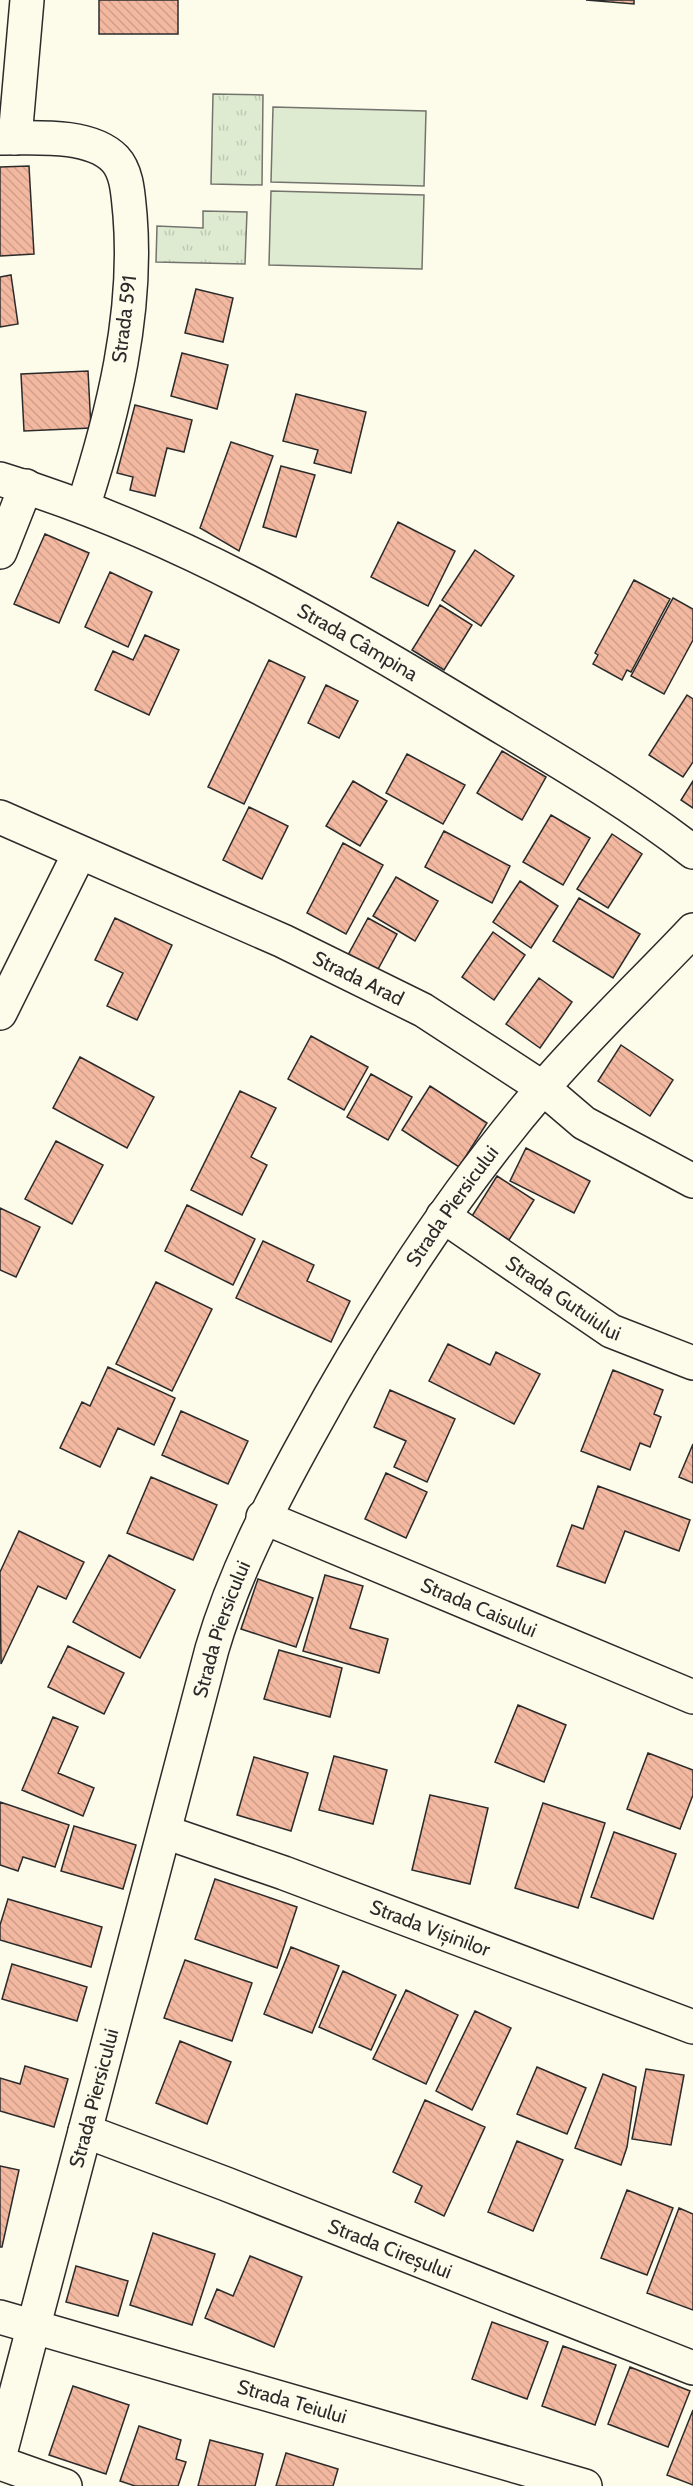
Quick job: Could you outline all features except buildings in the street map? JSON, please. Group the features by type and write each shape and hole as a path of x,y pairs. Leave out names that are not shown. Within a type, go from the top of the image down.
{"street":[{"path":"8,138 27,0"},
{"name":"Strada 591","path":"8,138 53,138 90,144 114,158 123,173 128,195 132,245 127,314 115,393 83,507"},
{"path":"0,552 13,482"},
{"name":"Strada Câmpina","path":"13,482 83,507 202,557 294,606 428,682 645,814 693,852"},
{"name":"Strada Arad","path":"0,818 283,941 423,1010 543,1088 584,1123 693,1181"},
{"path":"0,1013 79,854"},
{"name":"Strada Piersicului","path":"0,2454 224,1610 263,1518 350,1359 443,1216 543,1088 693,930"},
{"name":"Strada Gutuiului","path":"443,1216 611,1331 693,1363"},
{"name":"Strada Caisului","path":"263,1518 693,1697"},
{"name":"Strada Vișinilor","path":"165,1832 284,1873 693,2027"},
{"name":"Strada Cireșului","path":"85,2131 226,2184 693,2368"},
{"name":"Strada Teiului","path":"0,2317 585,2486"},
{"path":"0,2463 65,2486"}],"green space":[{"path":"213,94 263,95 262,185 211,184"},
{"path":"273,107 426,111 424,186 271,182"},
{"path":"271,191 424,195 422,269 269,265"},
{"path":"203,211 247,212 245,264 156,262 157,226 203,228"}]}
